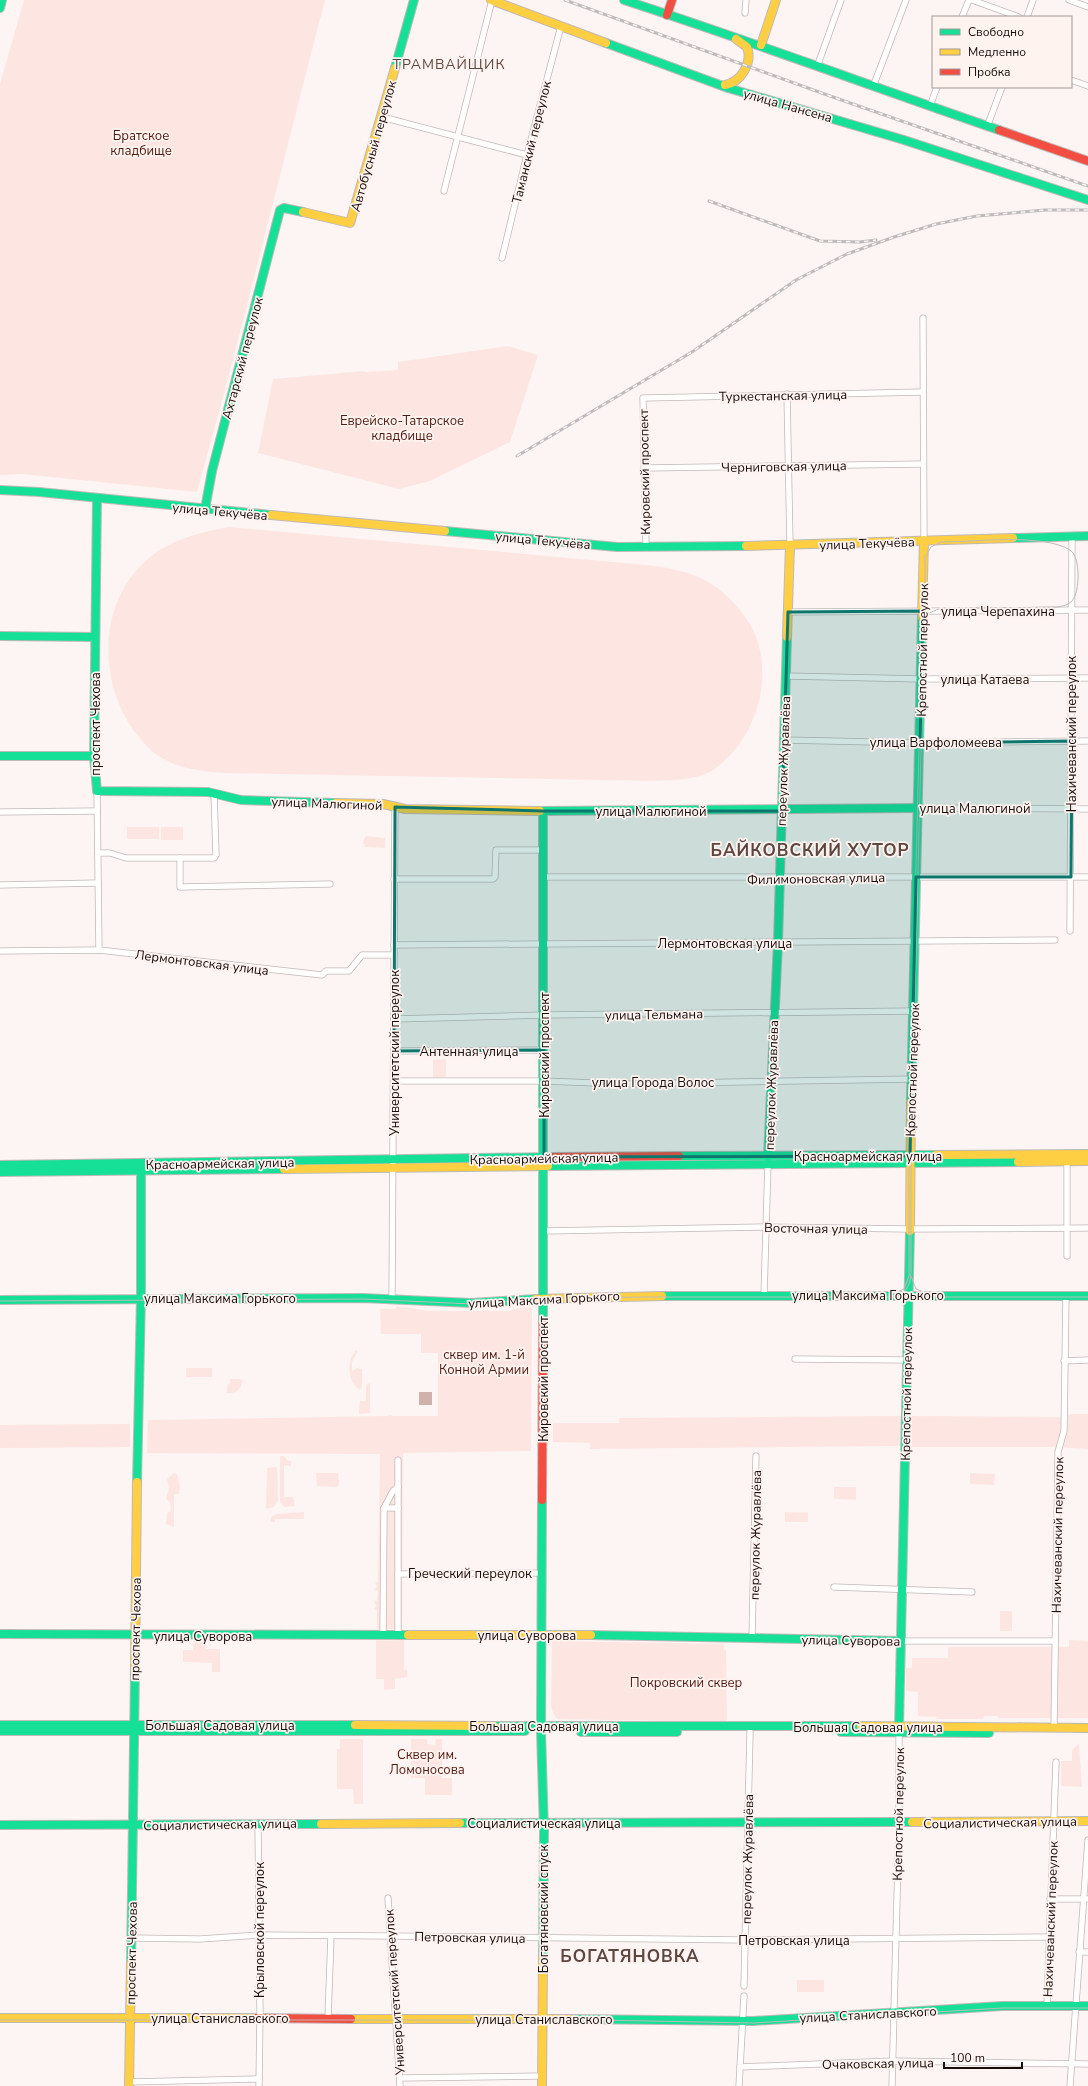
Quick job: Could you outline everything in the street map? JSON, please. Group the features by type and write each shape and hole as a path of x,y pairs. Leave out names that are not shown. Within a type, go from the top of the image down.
{"main road":[{"path":"0,8 2,0"},
{"name":"Автобусный переулок","path":"282,208 350,223 382,117 414,0"},
{"name":"улица Нансена","path":"491,0 722,86 757,95 904,140 1088,200"},
{"path":"624,0 761,45 873,87 1088,161"},
{"path":"667,15 672,0"},
{"path":"761,45 776,0"},
{"path":"726,33 746,45 749,55"},
{"path":"722,86 732,85 741,78 749,55 755,49 760,48 777,51"},
{"path":"741,78 746,89 757,95"},
{"name":"Ахтарский переулок","path":"205,509 212,471 282,208"},
{"name":"улица Текучёва","path":"0,490 39,492 617,547 790,546 924,540 1088,536"},
{"name":"проспект Чехова","path":"97,498 94,756 97,791"},
{"name":"Крепостной переулок","path":"899,1729 914,1012 914,942 919,808 924,540"},
{"name":"переулок Журавлёва","path":"768,1160 778,942 790,546"},
{"path":"0,636 95,637"},
{"path":"0,756 94,756"},
{"name":"улица Малюгиной","path":"97,791 208,792 241,800 383,804 396,807 543,811 782,811 919,808"},
{"name":"Кировский проспект","path":"541,1729 544,1161 543,811"},
{"name":"Красноармейская улица","path":"910,1159 1088,1154"},
{"name":"Красноармейская улица","path":"0,1166 393,1160 544,1161 910,1159 1088,1161"},
{"name":"Красноармейская улица","path":"0,1172 393,1169 544,1161"},
{"name":"проспект Чехова","path":"129,2084 141,1298 141,1171"},
{"name":"улица Максима Горького","path":"0,1300 141,1298 392,1299 472,1303 571,1296 1088,1296"},
{"name":"улица Суворова","path":"0,1634 542,1634 900,1641"},
{"name":"Большая Садовая улица","path":"0,1725 134,1728 1088,1728"},
{"name":"Большая Садовая улица","path":"0,1731 134,1728"},
{"name":"Большая Садовая улица","path":"541,1729 750,1732 899,1729 1088,1734"},
{"name":"Богатяновский спуск","path":"541,1729 543,1824 542,2086"},
{"name":"Социалистическая улица","path":"0,1825 258,1823 899,1823 1088,1821"},
{"name":"улица Станиславского","path":"0,2018 396,2018 743,2021 1047,2005 1088,2006"}],"street":[{"path":"444,191 491,0"},
{"path":"745,13 746,0"},
{"path":"817,67 840,0"},
{"path":"873,87 906,0"},
{"path":"962,16 969,0"},
{"path":"972,0 1016,16"},
{"path":"1026,16 1033,0"},
{"path":"1069,0 1088,7"},
{"name":"Таманский переулок","path":"502,258 561,26"},
{"path":"1072,80 1088,86"},
{"path":"930,106 937,88"},
{"path":"987,127 1002,88"},
{"path":"382,117 458,135 527,155"},
{"name":"Крепостной переулок","path":"923,318 924,540"},
{"name":"Туркестанская улица","path":"643,398 923,392"},
{"name":"переулок Журавлёва","path":"788,394 790,546"},
{"name":"Кировский проспект","path":"643,398 646,547"},
{"name":"Черниговская улица","path":"644,468 923,464"},
{"name":"Нахичеванский переулок","path":"1070,931 1072,537"},
{"name":"улица Черепахина","path":"788,612 1088,610"},
{"name":"улица Катаева","path":"786,676 921,679 1088,678"},
{"name":"улица Варфоломеева","path":"784,740 920,743 1088,741"},
{"name":"проспект Чехова","path":"97,791 99,950"},
{"path":"98,853 110,853 126,858 216,857 214,794"},
{"name":"Университетский переулок","path":"392,1299 394,879 396,807"},
{"name":"улица Малюгиной","path":"919,808 1088,808"},
{"path":"0,812 97,811"},
{"path":"394,879 493,879 495,877 496,850 543,850"},
{"path":"180,858 180,887 330,884"},
{"name":"Филимоновская улица","path":"543,877 780,878 1088,876"},
{"path":"0,885 98,883"},
{"name":"Лермонтовская улица","path":"394,945 1055,940"},
{"name":"Лермонтовская улица","path":"0,951 99,950 322,975 326,971 349,971 362,956 394,955"},
{"name":"улица Тельмана","path":"394,1019 544,1015 914,1012"},
{"name":"Антенная улица","path":"394,1051 544,1050"},
{"name":"улица Города Волос","path":"394,1081 544,1081 622,1084 912,1079"},
{"name":"переулок Журавлёва","path":"764,1295 768,1160"},
{"path":"1067,1161 1067,1256"},
{"name":"Восточная улица","path":"543,1230 766,1227 909,1229 1088,1228"},
{"name":"Нахичеванский переулок","path":"1054,1728 1054,1641 1058,1552 1058,1452 1064,1431 1066,1296"},
{"path":"795,1359 906,1360"},
{"path":"1064,1360 1088,1360"},
{"name":"переулок Журавлёва","path":"752,1638 756,1456"},
{"path":"398,1460 398,1635"},
{"path":"383,1635 384,1508 393,1491 398,1487"},
{"path":"384,1508 398,1508"},
{"name":"Греческий переулок","path":"398,1574 542,1572"},
{"path":"834,1587 902,1591 972,1592"},
{"name":"улица Суворова","path":"900,1641 1054,1641"},
{"name":"Крепостной переулок","path":"892,2086 899,1823 899,1729"},
{"name":"переулок Журавлёва","path":"744,1986 750,1732"},
{"name":"Нахичеванский переулок","path":"1047,2005 1056,1762"},
{"name":"Крыловской переулок","path":"258,1823 260,1935 259,2086"},
{"path":"1070,2086 1079,1952 1086,1899 1088,1840"},
{"name":"Университетский переулок","path":"388,1898 400,2086"},
{"path":"1050,1899 1086,1899"},
{"name":"Петровская улица","path":"131,1938 200,1939 260,1935 745,1940 895,1940 1050,1937"},
{"path":"328,2018 331,1936"},
{"path":"1079,1952 1088,1952"},
{"path":"739,2086 744,1996"},
{"name":"Очаковская улица","path":"740,2067 893,2061 1088,2064"},
{"path":"400,2078 542,2076"},
{"path":"129,2084 259,2079"}],"highlighted area":[{"path":"923,611 920,743 1072,741 1071,877 916,877 910,1156 544,1157 544,1050 394,1051 395,807 543,811 782,811 788,612"}],"green space":[{"name":"Братское кладбище","path":"24,0 325,0 197,492 22,474 0,475 0,84"},
{"name":"Еврейско-Татарское кладбище","path":"508,346 538,355 510,442 430,481 399,489 258,453 273,379 365,371 398,370 398,362"},
{"path":"229,527 646,565 674,569 692,574 717,588 728,597 743,614 754,632 760,650 762,669 761,689 757,708 750,726 740,743 728,758 706,774 683,779 651,781 224,773 197,770 181,766 165,760 151,750 134,731 122,711 114,688 109,665 109,641 112,617 120,595 133,574 150,557 168,545 188,537"},
{"path":"127,827 159,827 159,839 127,839"},
{"path":"161,827 183,827 183,840 161,840"},
{"path":"366,836 385,838 385,848 365,847 363,842"},
{"path":"446,1059 446,1077 433,1077 433,1060"},
{"name":"сквер им. 1-й Конной Армии","path":"396,1306 430,1311 485,1311 487,1309 490,1311 512,1311 513,1309 531,1307 531,1451 403,1453 402,1629 377,1629 377,1610 374,1609 376,1606 374,1601 377,1601 378,1591 374,1590 377,1587 375,1582 378,1582 380,1454 147,1453 148,1420 390,1415 438,1416 438,1353 421,1353 421,1334 381,1334 380,1309 396,1309"},
{"path":"356,1350 358,1351 352,1362 352,1371 357,1368 362,1369 362,1387 360,1390 352,1381 349,1370 351,1359"},
{"path":"186,1368 212,1368 212,1377 186,1377"},
{"path":"230,1379 240,1379 243,1381 238,1391 234,1393 227,1393 227,1385 230,1383"},
{"path":"370,1383 370,1413 359,1414 360,1401 366,1401 366,1385"},
{"path":"1072,1414 1088,1414 1088,1449 1055,1447 912,1447 912,1416 1062,1417"},
{"path":"901,1416 900,1446 590,1449 590,1443 553,1442 553,1423 619,1423 619,1418"},
{"path":"130,1424 130,1447 0,1448 0,1425"},
{"path":"280,1456 284,1456 287,1460 291,1461 291,1466 284,1465 284,1497 293,1497 295,1506 284,1507 280,1502"},
{"path":"277,1467 278,1500 274,1507 266,1509 267,1468"},
{"path":"174,1473 177,1474 180,1486 179,1494 174,1494 174,1527 166,1524 167,1513 171,1511 170,1502 166,1499 169,1489 167,1479"},
{"path":"316,1473 338,1473 339,1485 336,1487 317,1486"},
{"path":"970,1473 995,1474 994,1485 970,1484"},
{"path":"834,1487 856,1487 856,1500 834,1499"},
{"path":"304,1512 304,1519 275,1519 275,1522 270,1522 272,1516 277,1514"},
{"path":"785,1512 808,1513 808,1522 785,1522"},
{"path":"1000,1611 1012,1611 1012,1631 1000,1631"},
{"path":"404,1640 404,1670 407,1670 407,1677 395,1679 395,1689 384,1690 384,1679 376,1679 376,1641"},
{"path":"1069,1640 1088,1641 1088,1718 998,1718 998,1716 984,1716 983,1719 935,1719 938,1717 918,1716 918,1692 906,1691 906,1668 912,1668 912,1658 948,1658 948,1647 1069,1647"},
{"path":"193,1641 206,1641 206,1649 220,1649 220,1672 212,1672 212,1663 183,1662 183,1650 193,1650"},
{"name":"Покровский сквер","path":"552,1641 724,1644 724,1650 726,1650 727,1722 558,1719 555,1717 551,1707"},
{"path":"340,1739 363,1739 363,1804 354,1804 353,1789 337,1789 337,1749 340,1749"},
{"name":"Сквер им. Ломоносова","path":"411,1739 427,1739 427,1744 435,1745 436,1739 442,1739 442,1778 452,1778 452,1795 425,1795 425,1778 411,1778"},
{"path":"1079,1743 1082,1787 1061,1786 1061,1761 1072,1761 1072,1750"},
{"path":"797,1980 824,1980 824,1992 797,1992"}],"shaded area":[{"path":"419,1392 432,1392 432,1405 419,1405"}],"tram line":[{"path":"892,1294 904,1289 909,1276 909,1156 922,622 923,619 925,617 927,615 939,609 1064,606 1075,597 1078,583 1078,567 1074,554 1070,550 1058,545 1026,540 941,542 931,547 925,557 925,616 924,629 911,1156 911,1273 910,1282 904,1292 892,1296"},
{"path":"911,1276 916,1289 929,1294"},
{"path":"0,1301 363,1299 472,1304 564,1298 644,1297 1088,1297"},
{"path":"0,2020 596,2020 753,2023 1002,2008 1088,2008"}],"railway":[{"path":"565,0 830,96 1088,186"},
{"path":"709,201 820,241 860,242 876,240"},
{"path":"517,456 692,352 796,280 847,254 936,224 977,216 1045,210 1088,210"}],"traffic: fast":[{"path":"0,8 2,0"},
{"path":"395,68 414,0"},
{"path":"624,0 999,130"},
{"path":"606,43 728,88 904,140 1088,200"},
{"path":"205,509 212,471 280,210 284,208 303,212"},
{"path":"0,490 39,492 271,515"},
{"path":"97,498 94,756 97,791 208,792 241,800 336,803"},
{"path":"445,531 617,547 746,546"},
{"path":"1013,538 1088,536"},
{"path":"911,1102 922,617"},
{"path":"0,636 95,637"},
{"path":"768,1157 778,942 787,637"},
{"path":"0,756 94,756"},
{"path":"540,811 919,808"},
{"path":"543,811 543,1324"},
{"path":"679,1156 936,1155"},
{"path":"0,1165 552,1157"},
{"path":"548,1166 1018,1162"},
{"path":"0,1172 284,1169"},
{"path":"137,1482 141,1297 141,1171"},
{"path":"899,1726 910,1231"},
{"path":"662,1296 1088,1296"},
{"path":"0,1300 363,1298 472,1303 536,1299"},
{"path":"542,1500 541,1731 544,1831 543,1958"},
{"path":"0,1634 408,1635"},
{"path":"591,1635 901,1641"},
{"path":"131,1963 135,1670"},
{"path":"0,1725 355,1725"},
{"path":"494,1726 861,1726"},
{"path":"0,1731 525,1731"},
{"path":"581,1732 677,1732"},
{"path":"841,1732 989,1733"},
{"path":"460,1823 912,1822"},
{"path":"0,1825 321,1824"},
{"path":"571,2019 753,2021 1002,2006 1088,2006"}],"traffic: slow":[{"path":"491,0 606,43"},
{"path":"761,45 776,0"},
{"path":"725,85 741,76 747,65 747,47 736,39"},
{"path":"303,212 350,223 395,68"},
{"path":"271,515 445,531"},
{"path":"746,546 1013,538"},
{"path":"922,617 924,540"},
{"path":"787,637 790,545"},
{"path":"336,803 383,804 405,809 540,811"},
{"path":"910,1231 911,1102"},
{"path":"936,1155 1088,1154"},
{"path":"1018,1162 1088,1161"},
{"path":"284,1169 548,1166"},
{"path":"536,1299 662,1296"},
{"path":"135,1670 137,1482"},
{"path":"408,1635 591,1635"},
{"path":"355,1725 494,1726"},
{"path":"861,1726 1088,1728"},
{"path":"912,1822 1088,1821"},
{"path":"321,1824 460,1823"},
{"path":"542,2086 543,1958"},
{"path":"129,2086 131,1963"},
{"path":"0,2018 257,2018"},
{"path":"351,2019 571,2019"}],"traffic: jam":[{"path":"667,15 672,0"},
{"path":"999,130 1088,161"},
{"path":"552,1157 679,1156"},
{"path":"542,1500 543,1324"},
{"path":"257,2018 351,2019"}],"district":[{"name":"ТРАМВАЙЩИК","path":"449,64"},
{"name":"БАЙКОВСКИЙ ХУТОР","path":"810,850"},
{"name":"БОГАТЯНОВКА","path":"630,1956"}]}
